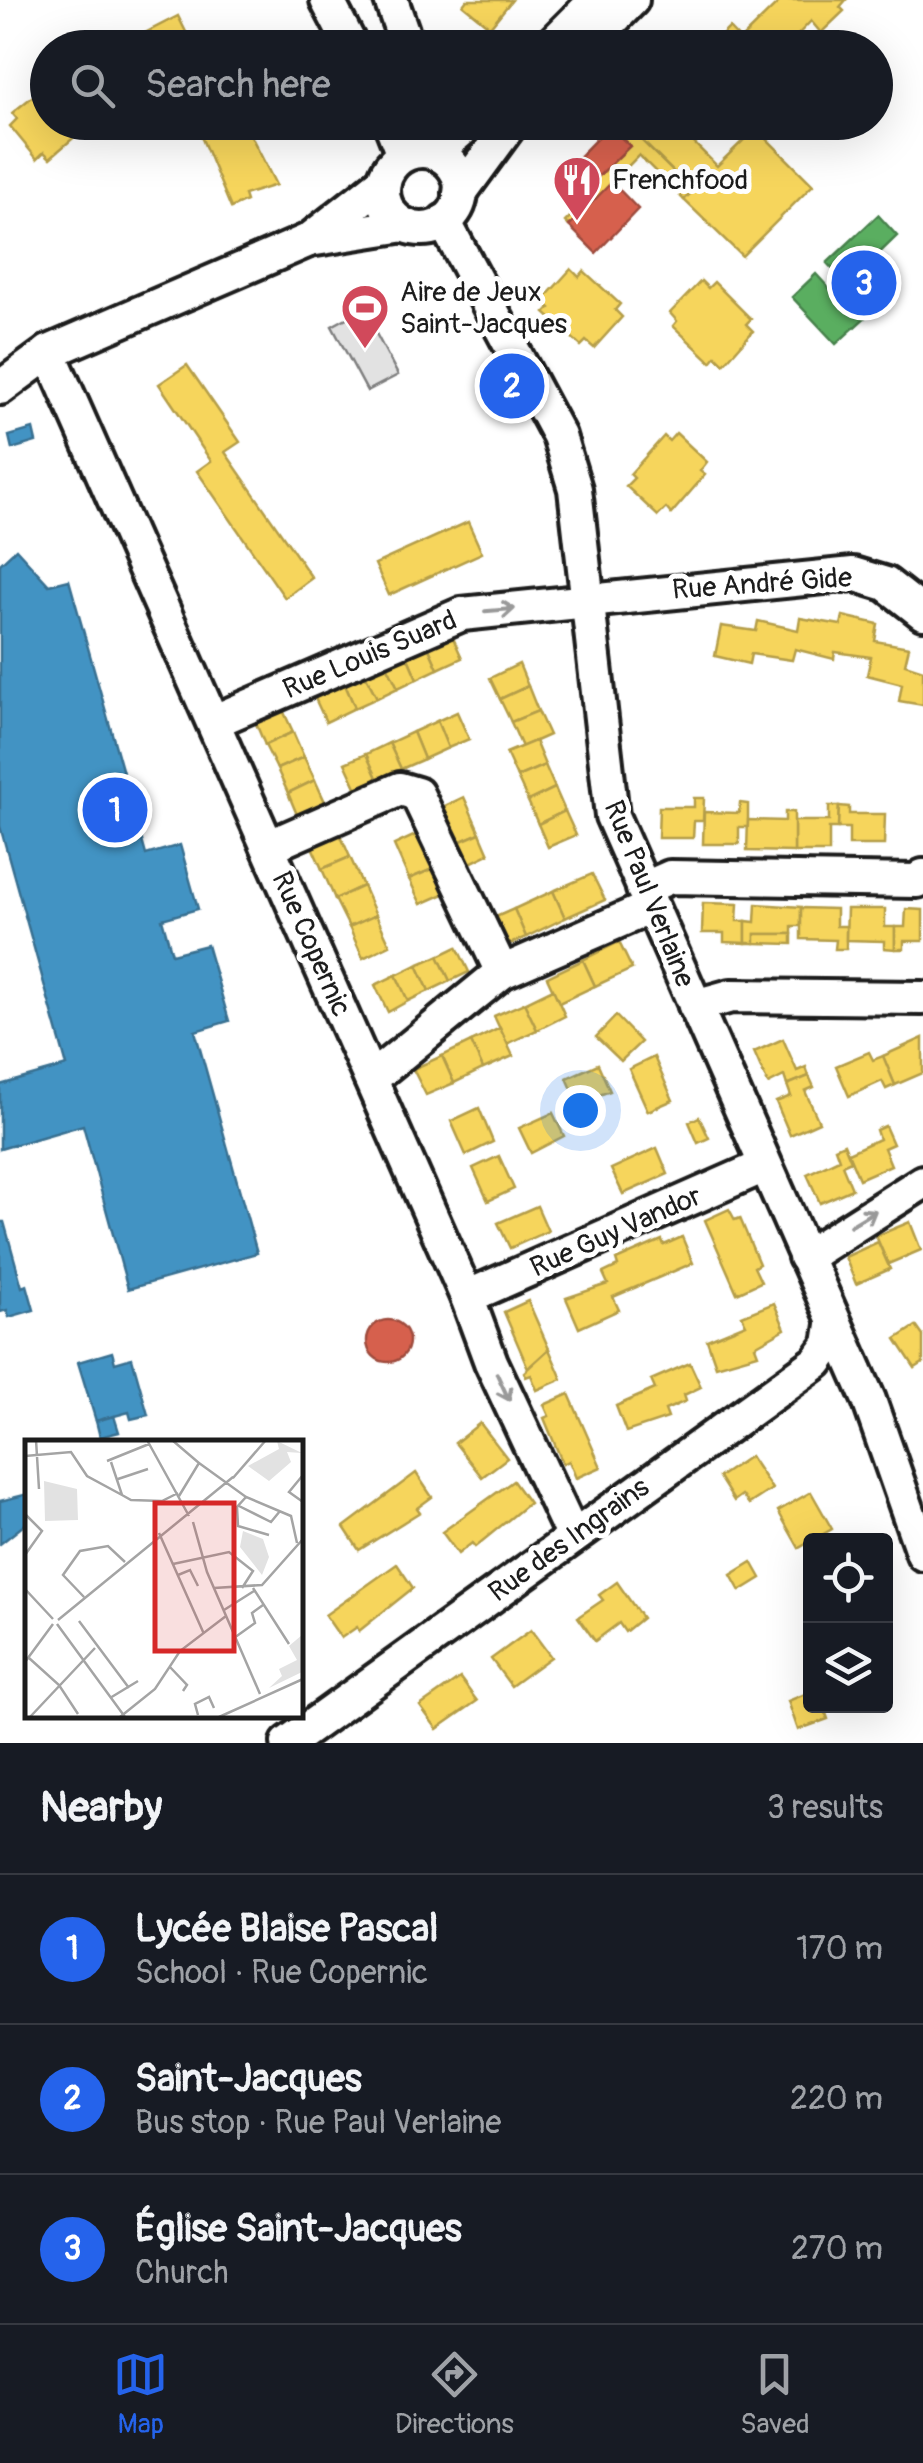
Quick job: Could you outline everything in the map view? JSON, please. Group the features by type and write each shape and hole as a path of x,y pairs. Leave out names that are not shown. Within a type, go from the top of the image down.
{"street":[{"path":"327,0 343,30"},
{"path":"391,0 402,30"},
{"path":"566,30 596,0"},
{"path":"603,30 632,0"},
{"path":"397,140 407,163"},
{"path":"0,388 49,352 308,240 407,163 443,140"},
{"path":"308,240 406,225 430,228 452,207 499,140"},
{"path":"407,163 453,166 452,207"},
{"path":"406,225 385,203 407,163"},
{"name":"Rue Paul Verlaine","path":"452,207 559,436 581,519 607,793 647,898 869,1400 923,1554"},
{"name":"Rue Copernic","path":"49,352 467,1297 491,1362 573,1536"},
{"name":"Rue André Gide","path":"589,600 853,574 886,584 923,613"},
{"name":"Rue Louis Suard","path":"214,721 462,614 589,600"},
{"path":"268,847 400,788 409,788 418,794 502,972"},
{"path":"370,1079 502,972 647,898 670,877 917,882 923,876"},
{"path":"695,1006 744,996 923,998"},
{"name":"Rue Guy Vandor","path":"467,1297 764,1166"},
{"path":"805,1257 923,1182"},
{"name":"Rue des Ingrains","path":"288,1743 817,1362 830,1344 833,1325"}],"shaded area":[{"name":"Aire de Jeux Saint-Jacques","path":"363,309 398,375 367,391 332,326"}],"building: Homes":[{"path":"467,0 512,0 490,27 463,5"},
{"path":"781,0 846,0 840,7 844,11 824,30 818,30 811,21 802,30 750,30"},
{"path":"178,16 185,30 151,30"},
{"path":"30,98 30,140 71,140 50,158 44,152 37,159 10,126 17,119 12,113"},
{"path":"203,140 253,140 276,185 244,195 246,201 231,208"},
{"path":"624,140 641,140 693,191 684,200 639,155 569,226 565,222 574,213 567,207 630,146"},
{"path":"641,140 691,140 717,166 744,140 768,140 813,185 742,256 684,200 693,191"},
{"path":"571,269 579,277 584,271 620,304 615,310 622,317 594,348 586,341 581,346 545,313 550,308 542,301"},
{"path":"701,281 708,288 714,282 751,319 746,324 753,331 724,364 716,356 711,362 673,326 677,321 670,313"},
{"path":"187,365 240,442 225,452 312,578 285,598 197,471 211,461 159,384"},
{"path":"676,433 707,462 700,471 705,475 671,514 666,508 658,516 626,486 634,478 630,474 664,436 669,441"},
{"path":"468,522 482,553 389,595 375,564"},
{"path":"843,616 878,624 875,641 909,647 905,664 923,670 923,705 899,701 902,684 867,675 871,657 835,652 834,659 795,649 792,660 751,654 749,664 715,656 721,626 756,631 758,621 798,630 800,618 841,625"},
{"path":"450,631 462,658 438,669 426,642"},
{"path":"426,642 438,669 417,679 405,651"},
{"path":"405,651 417,679 398,688 385,661"},
{"path":"385,661 398,688 377,698 363,671"},
{"path":"519,664 528,686 500,699 490,678"},
{"path":"363,671 377,698 355,708 343,680"},
{"path":"343,680 355,708 326,722 313,694"},
{"path":"528,686 538,711 511,722 500,699"},
{"path":"282,708 293,732 265,745 255,721"},
{"path":"538,711 549,735 522,747 511,722"},
{"path":"457,712 469,739 448,748 437,721"},
{"path":"437,721 448,748 424,759 413,732"},
{"path":"293,732 304,757 277,769 265,745"},
{"path":"413,732 424,759 401,769 389,743"},
{"path":"535,741 545,765 517,777 506,753"},
{"path":"389,743 401,769 378,780 366,754"},
{"path":"366,754 378,780 357,789 345,763"},
{"path":"304,757 315,780 288,793 277,769"},
{"path":"545,765 555,788 528,801 517,777"},
{"path":"315,780 326,804 298,817 288,793"},
{"path":"555,788 565,811 538,824 528,801"},
{"path":"464,797 480,833 454,844 438,809"},
{"path":"694,798 704,798 703,821 694,821 693,838 658,838 659,807 694,807"},
{"path":"740,803 748,804 748,827 739,827 739,844 703,844 704,812 739,813"},
{"path":"829,806 839,806 838,828 829,828 829,852 794,852 794,821 829,821"},
{"path":"839,806 849,807 849,814 885,814 884,845 849,845 849,828 838,828"},
{"path":"565,811 576,835 548,847 538,824"},
{"path":"785,812 794,812 794,852 747,851 748,820 785,821"},
{"path":"337,827 350,857 322,869 309,840"},
{"path":"420,833 435,868 409,879 394,845"},
{"path":"480,833 489,854 464,866 454,844"},
{"path":"350,857 363,886 335,899 322,869"},
{"path":"435,868 446,893 421,904 409,879"},
{"path":"592,874 605,900 565,918 553,891"},
{"path":"363,886 376,915 349,927 335,899"},
{"path":"553,891 565,918 526,937 514,909"},
{"path":"703,903 738,904 737,921 746,921 746,943 724,942 724,933 702,933"},
{"path":"756,904 801,907 801,926 792,926 792,934 755,934 755,943 746,943 746,921 755,922"},
{"path":"801,908 836,909 836,926 846,926 846,949 835,949 836,940 801,939"},
{"path":"514,909 526,937 501,948 489,920"},
{"path":"847,909 885,909 885,927 895,927 895,949 884,948 884,941 846,940"},
{"path":"906,909 923,910 923,941 904,941 904,949 895,949 895,927 905,927"},
{"path":"376,915 390,945 363,958 349,927"},
{"path":"755,934 792,934 792,944 755,943"},
{"path":"619,942 632,969 595,986 583,960"},
{"path":"457,947 469,972 450,981 438,956"},
{"path":"438,956 450,981 429,991 417,965"},
{"path":"583,960 595,986 559,1003 547,977"},
{"path":"417,965 429,991 408,1001 396,975"},
{"path":"396,975 408,1001 388,1012 375,985"},
{"path":"553,989 565,1016 537,1030 524,1003"},
{"path":"524,1003 537,1030 507,1044 494,1016"},
{"path":"616,1016 641,1042 621,1061 596,1037"},
{"path":"500,1028 513,1056 483,1069 471,1042"},
{"path":"923,1038 923,1073 895,1085 883,1056"},
{"path":"783,1039 797,1071 806,1067 809,1076 787,1085 784,1076 768,1084 754,1052"},
{"path":"471,1042 483,1069 454,1083 442,1056"},
{"path":"869,1052 873,1060 883,1056 895,1085 886,1089 882,1081 849,1096 836,1066"},
{"path":"442,1056 454,1083 426,1095 413,1069"},
{"path":"654,1057 673,1100 648,1111 629,1069"},
{"path":"598,1064 610,1091 578,1103 567,1078"},
{"path":"809,1076 814,1087 805,1091 819,1122 790,1135 776,1102 791,1096 787,1085"},
{"path":"479,1108 493,1142 466,1155 451,1121"},
{"path":"553,1113 564,1136 531,1153 519,1128"},
{"path":"699,1117 709,1138 698,1143 689,1122"},
{"path":"885,1126 893,1144 884,1148 891,1165 859,1179 848,1153 879,1139 876,1130"},
{"path":"844,1144 851,1161 842,1165 852,1189 820,1203 807,1174 839,1159 835,1148"},
{"path":"657,1148 668,1174 623,1194 611,1169"},
{"path":"499,1156 514,1189 488,1201 473,1168"},
{"path":"537,1206 548,1231 510,1248 498,1223"},
{"path":"729,1209 735,1220 740,1218 759,1264 754,1267 761,1282 737,1293 705,1220"},
{"path":"910,1222 921,1250 888,1264 876,1236"},
{"path":"682,1237 693,1263 613,1297 619,1310 579,1328 566,1298 608,1284 603,1273 618,1266 616,1260 662,1240 664,1245"},
{"path":"878,1242 890,1269 856,1284 845,1257"},
{"path":"528,1301 549,1349 528,1368 504,1312"},
{"path":"774,1303 785,1329 755,1346 758,1354 716,1366 707,1340 746,1324 742,1316"},
{"path":"916,1326 923,1336 923,1363 915,1368 896,1339"},
{"path":"549,1349 562,1379 537,1390 531,1375 526,1377 524,1372"},
{"path":"690,1363 701,1387 684,1395 686,1401 665,1410 668,1418 626,1432 616,1406 655,1389 651,1380"},
{"path":"569,1394 601,1467 576,1478 569,1461 563,1464 544,1418 549,1416 544,1405"},
{"path":"480,1423 507,1458 482,1477 455,1443"},
{"path":"750,1456 772,1489 749,1504 742,1495 734,1501 719,1477"},
{"path":"416,1473 432,1497 417,1508 420,1512 359,1550 344,1527"},
{"path":"513,1481 529,1503 475,1547 472,1543 458,1554 442,1532"},
{"path":"811,1492 832,1529 825,1533 803,1533 803,1546 799,1548 778,1511"},
{"path":"752,1562 761,1578 740,1591 731,1575"},
{"path":"397,1564 413,1588 359,1631 357,1627 341,1638 325,1615"},
{"path":"617,1582 642,1618 625,1632 619,1623 595,1641 578,1617 603,1600 599,1595"},
{"path":"531,1630 551,1657 511,1686 491,1659"},
{"path":"460,1678 477,1701 437,1729 420,1706"},
{"path":"803,1695 803,1713 826,1713 828,1719 798,1730 788,1701"}],"building: Shops":[{"path":"595,140 624,140 630,146 573,201 554,182"},
{"path":"612,182 638,209 596,253 569,226"},
{"path":"388,1320 403,1326 409,1341 403,1356 388,1362 373,1356 367,1341 373,1326"}],"building: Schools":[{"path":"33,429 36,442 12,449 9,436"},
{"path":"16,549 49,585 69,580 146,855 180,845 198,909 162,919 172,954 207,945 229,1021 195,1031 257,1253 128,1289 83,1125 0,1149 0,1085 67,1066 0,826 0,564"},
{"path":"0,1222 4,1222 22,1287 27,1285 34,1310 9,1317 7,1310 0,1312"},
{"path":"112,1352 115,1363 132,1358 148,1415 131,1419 129,1412 96,1421 78,1362"},
{"path":"114,1416 119,1432 100,1437 96,1421"},
{"path":"25,1495 25,1524 0,1544 0,1501"}],"building: Public":[{"path":"878,215 897,236 867,265 892,293 836,344 792,297 816,274 849,310 860,299 827,263"}],"place":[{"name":"Frenchfood","path":"577,222"},
{"name":"Église Saint-Jacques","path":"864,283"},
{"name":"Aire de Jeux Saint-Jacques","path":"365,350"},
{"name":"Saint-Jacques","path":"512,386"},
{"name":"Lycée Blaise Pascal","path":"115,810"}]}
